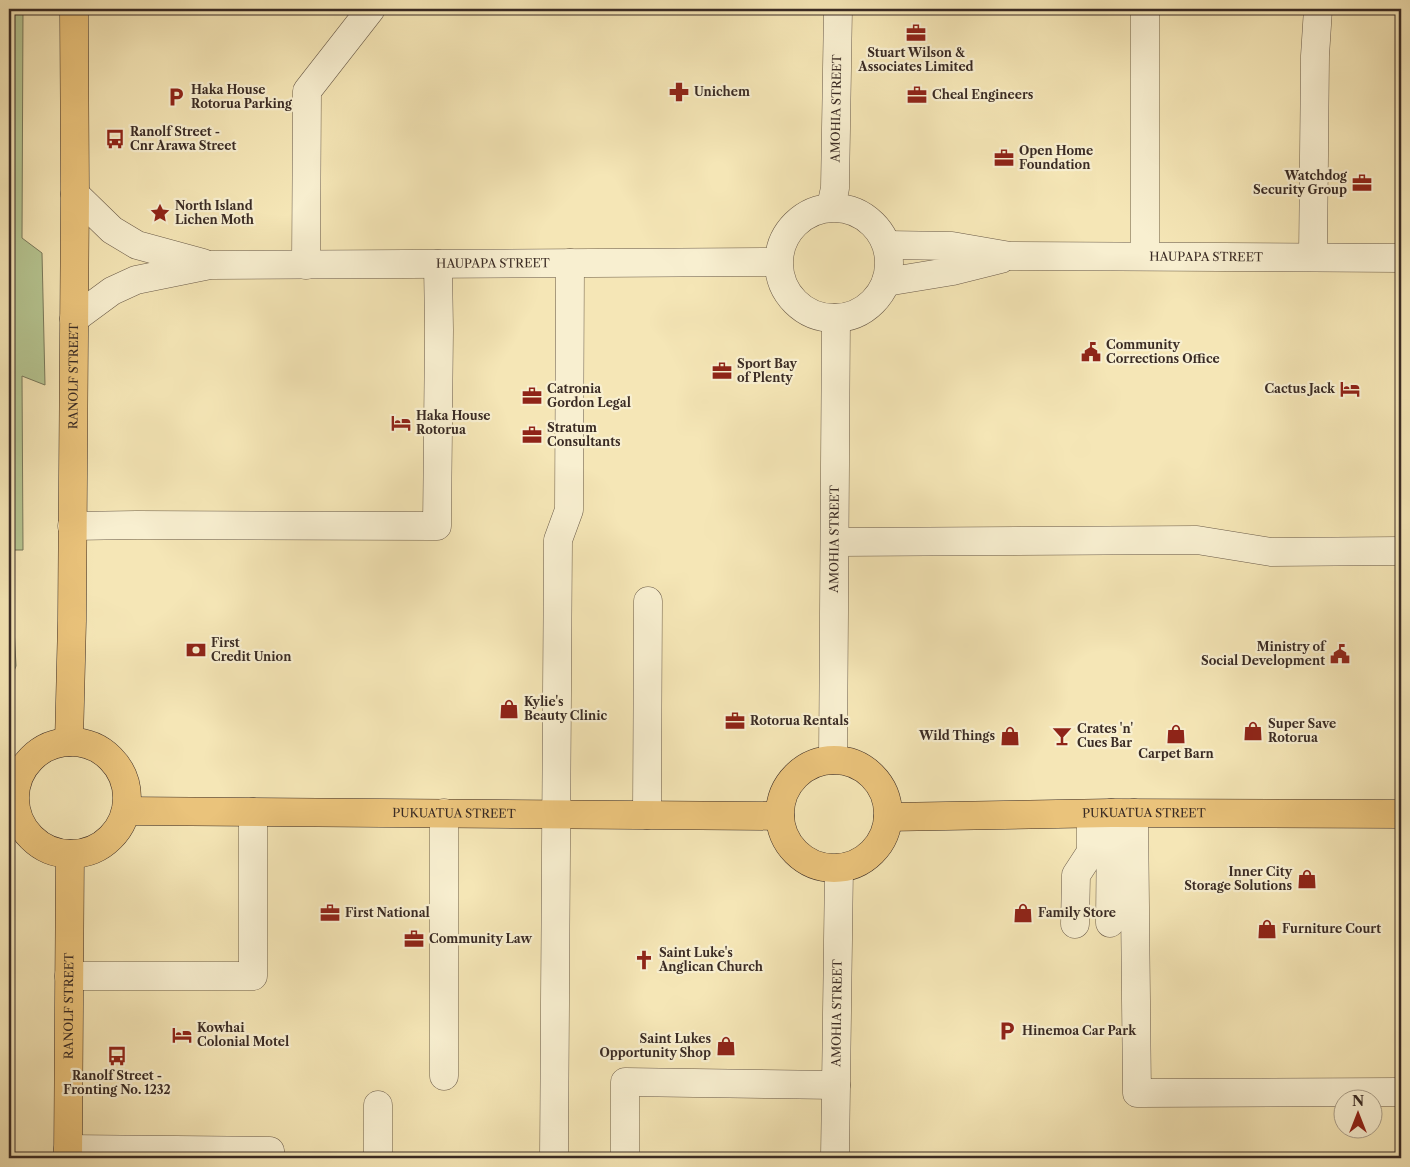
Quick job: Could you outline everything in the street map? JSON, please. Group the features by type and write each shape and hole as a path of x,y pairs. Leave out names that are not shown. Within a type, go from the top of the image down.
{"main road":[{"name":"RANOLF STREET","path":"69,742 75,194 74,9"},
{"path":"69,742 85,744 99,749 112,759 121,772 126,787 126,810 116,832 104,843 90,850 70,854 43,846 30,836 18,816 12,791 25,767 33,757 44,749 56,744 69,742"},
{"path":"833,760 850,763 866,771 878,783 886,799 888,817 887,829 882,841 874,852 851,866 839,868 821,867 805,860 798,854 783,833 780,816 782,802 787,789 795,777 806,768 819,762 833,760"},
{"name":"PUKUATUA STREET","path":"126,810 780,816"},
{"name":"PUKUATUA STREET","path":"888,817 1112,813 1401,814"},
{"name":"RANOLF STREET","path":"68,1153 70,854"}],"street":[{"path":"306,264 307,91 371,9"},
{"name":"AMOHIA STREET","path":"831,207 835,188 838,9"},
{"path":"1145,9 1145,256"},
{"path":"1313,257 1314,56 1318,9"},
{"name":"HAUPAPA STREET","path":"75,194 112,230 136,245 210,265"},
{"path":"831,207 849,209 865,217 878,229 887,245 886,282 875,300 857,313 836,318 814,314 796,303 783,284 778,262 781,246 788,231 800,219 814,211 831,207"},
{"name":"HAUPAPA STREET","path":"887,245 952,246 1010,256 1401,258"},
{"name":"HAUPAPA STREET","path":"886,282 953,270 1010,256"},
{"name":"HAUPAPA STREET","path":"74,319 112,291 136,280 210,265 778,262"},
{"path":"554,1158 558,540 569,510 570,263"},
{"path":"72,526 437,526 438,264"},
{"name":"AMOHIA STREET","path":"833,760 836,318"},
{"path":"835,542 1196,540 1271,552 1401,551"},
{"path":"647,815 648,601"},
{"path":"69,976 253,976 253,812"},
{"path":"444,813 444,1076"},
{"path":"1110,923 1112,813"},
{"path":"1075,924 1076,875 1112,813"},
{"path":"1112,813 1137,1093 1401,1092"},
{"name":"AMOHIA STREET","path":"835,1158 839,868"},
{"path":"625,1158 625,1082 836,1085"},
{"path":"378,1105 378,1158"},
{"path":"68,1153 270,1151 270,1158"}],"green space":[{"path":"9,9 23,9 22,238 42,253 45,385 22,376 23,550 10,550 16,666 9,683"}],"place":[{"name":"Stuart Wilson & Associates Limited","path":"916,33"},
{"name":"Unichem","path":"679,92"},
{"name":"Cheal Engineers","path":"917,95"},
{"name":"Haka House Rotorua Parking","path":"176,97"},
{"name":"Ranolf Street - Cnr Arawa Street","path":"115,139"},
{"name":"Open Home Foundation","path":"1004,158"},
{"name":"Watchdog Security Group","path":"1362,183"},
{"name":"North Island Lichen Moth","path":"160,213"},
{"name":"Community Corrections Office","path":"1091,352"},
{"name":"Sport Bay of Plenty","path":"722,371"},
{"name":"Cactus Jack","path":"1350,389"},
{"name":"Catronia Gordon Legal","path":"532,396"},
{"name":"Haka House Rotorua","path":"401,423"},
{"name":"Stratum Consultants","path":"532,435"},
{"name":"First Credit Union","path":"196,650"},
{"name":"Ministry of Social Development","path":"1340,654"},
{"name":"Kylie's Beauty Clinic","path":"509,709"},
{"name":"Rotorua Rentals","path":"735,721"},
{"name":"Super Save Rotorua","path":"1253,731"},
{"name":"Carpet Barn","path":"1176,734"},
{"name":"Wild Things","path":"1010,736"},
{"name":"Crates 'n' Cues Bar","path":"1062,736"},
{"name":"Inner City Storage Solutions","path":"1307,879"},
{"name":"First National","path":"330,913"},
{"name":"Family Store","path":"1023,913"},
{"name":"Furniture Court","path":"1267,929"},
{"name":"Community Law","path":"414,939"},
{"name":"Saint Luke's Anglican Church","path":"644,960"},
{"name":"Hinemoa Car Park","path":"1007,1031"},
{"name":"Kowhai Colonial Motel","path":"182,1035"},
{"name":"Saint Lukes Opportunity Shop","path":"726,1046"},
{"name":"Ranolf Street - Fronting No. 1232","path":"117,1056"}]}
